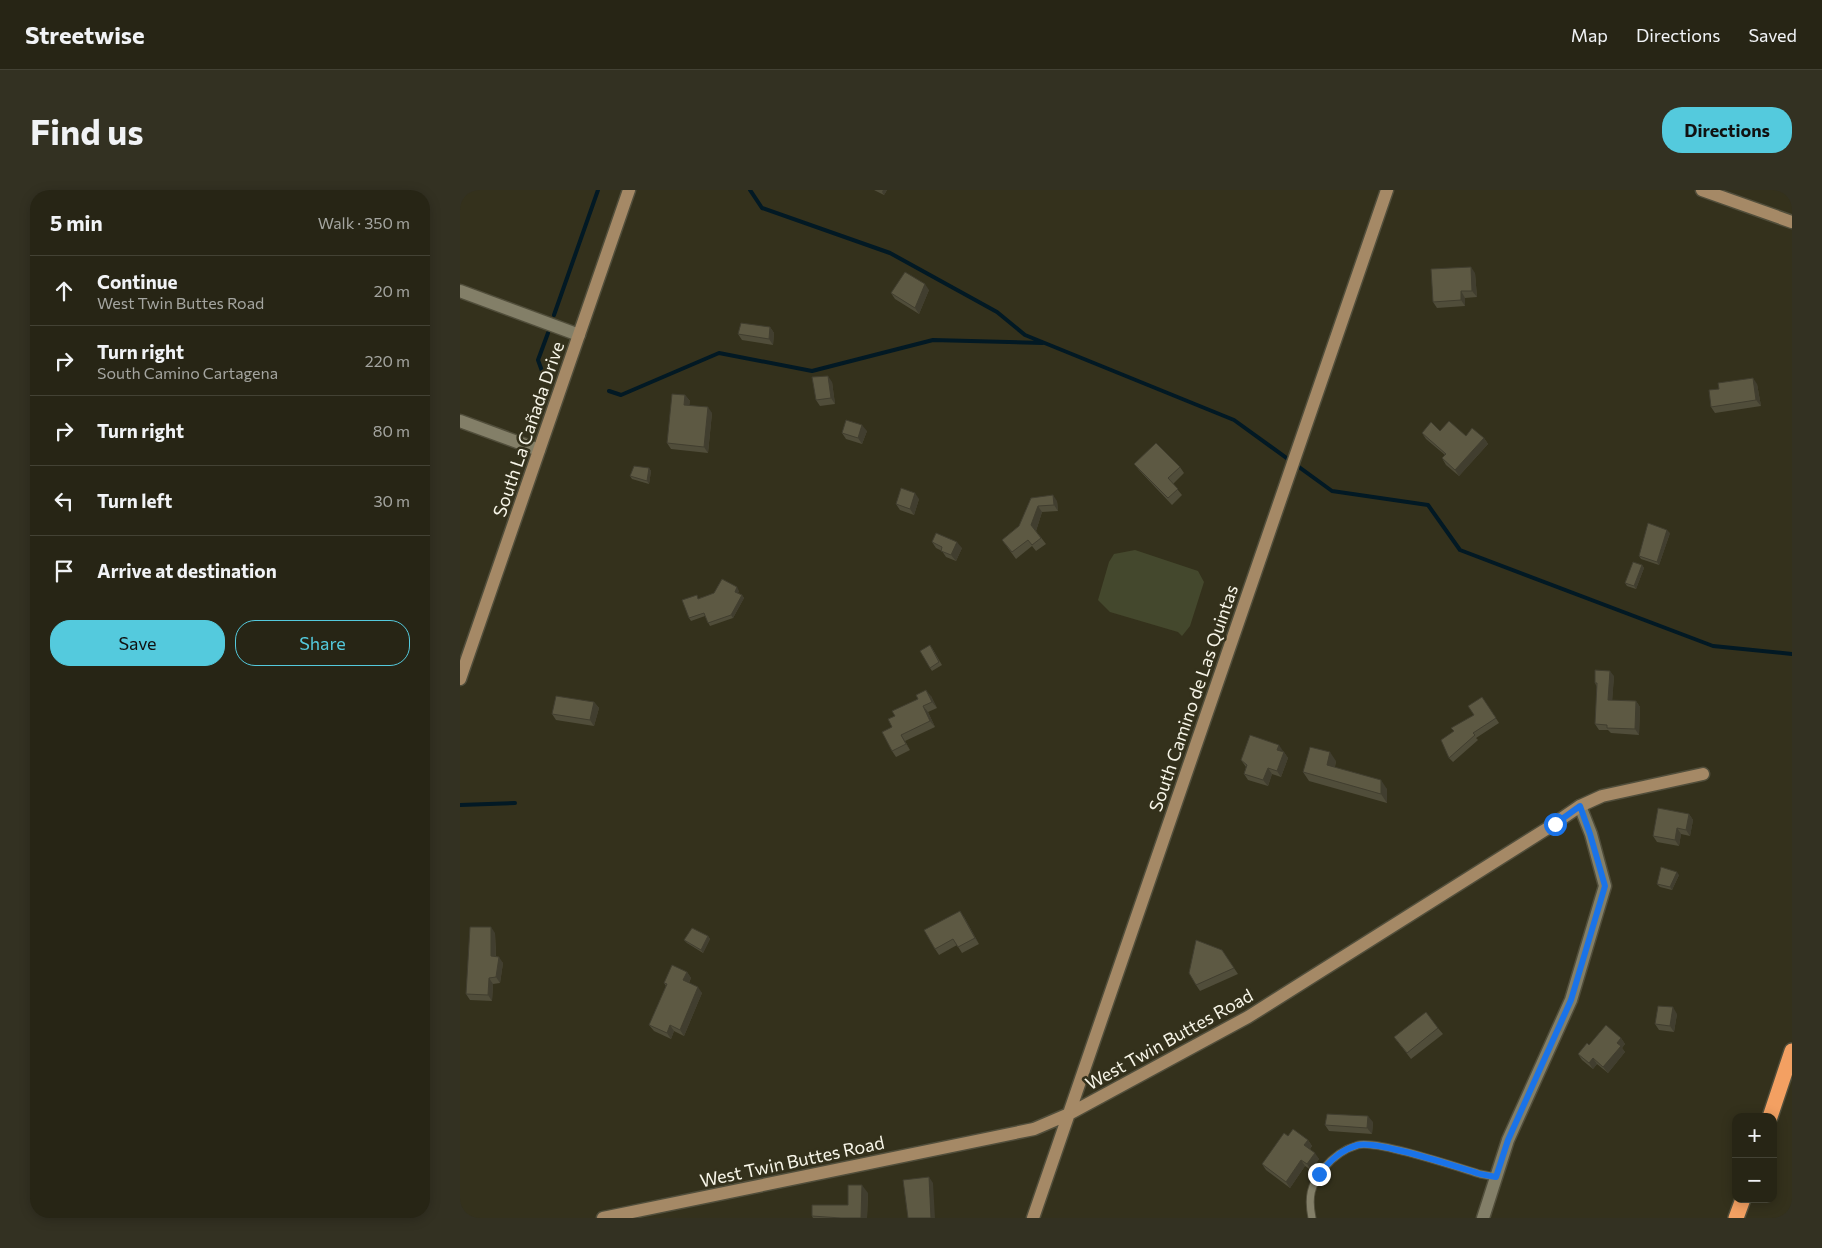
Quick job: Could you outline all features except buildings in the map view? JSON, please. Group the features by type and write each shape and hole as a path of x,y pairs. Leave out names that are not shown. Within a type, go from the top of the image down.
{"highway":[{"path":"1771,1113 1792,1051"},
{"path":"1736,1218 1741,1203"}],"street":[{"name":"South La Cañada Drive","path":"460,679 629,190"},
{"name":"South Camino de Las Quintas","path":"1033,1218 1388,190"},
{"path":"1702,190 1792,222"},
{"path":"460,291 579,335"},
{"path":"460,421 539,450"},
{"name":"West Twin Buttes Road","path":"603,1218 1034,1129 1069,1114 1248,1016 1580,806 1602,796 1703,774"},
{"path":"1484,1218 1508,1140 1571,1000 1605,886 1580,806"}],"lane":[{"path":"1312,1218 1309,1201 1312,1187 1319,1174 1332,1159 1344,1150 1360,1144 1380,1145 1496,1177"}],"green space":[{"path":"1135,550 1198,571 1204,582 1190,626 1182,636 1178,632 1110,612 1098,600 1109,562 1114,554"}],"waterway":[{"path":"554,315 598,190"},
{"path":"750,190 762,208 890,253 997,312 1025,335 1234,420 1332,491 1428,505 1460,550 1713,646 1792,654"},
{"path":"546,372 542,371 538,360 548,333"},
{"path":"609,391 621,395 719,353 812,371 933,340 1043,343"},
{"path":"460,805 515,803"}],"route":[{"path":"1319,1174 1332,1159 1344,1150 1360,1144 1380,1145 1496,1177 1508,1140 1571,1000 1605,886 1580,806 1555,824"}]}
